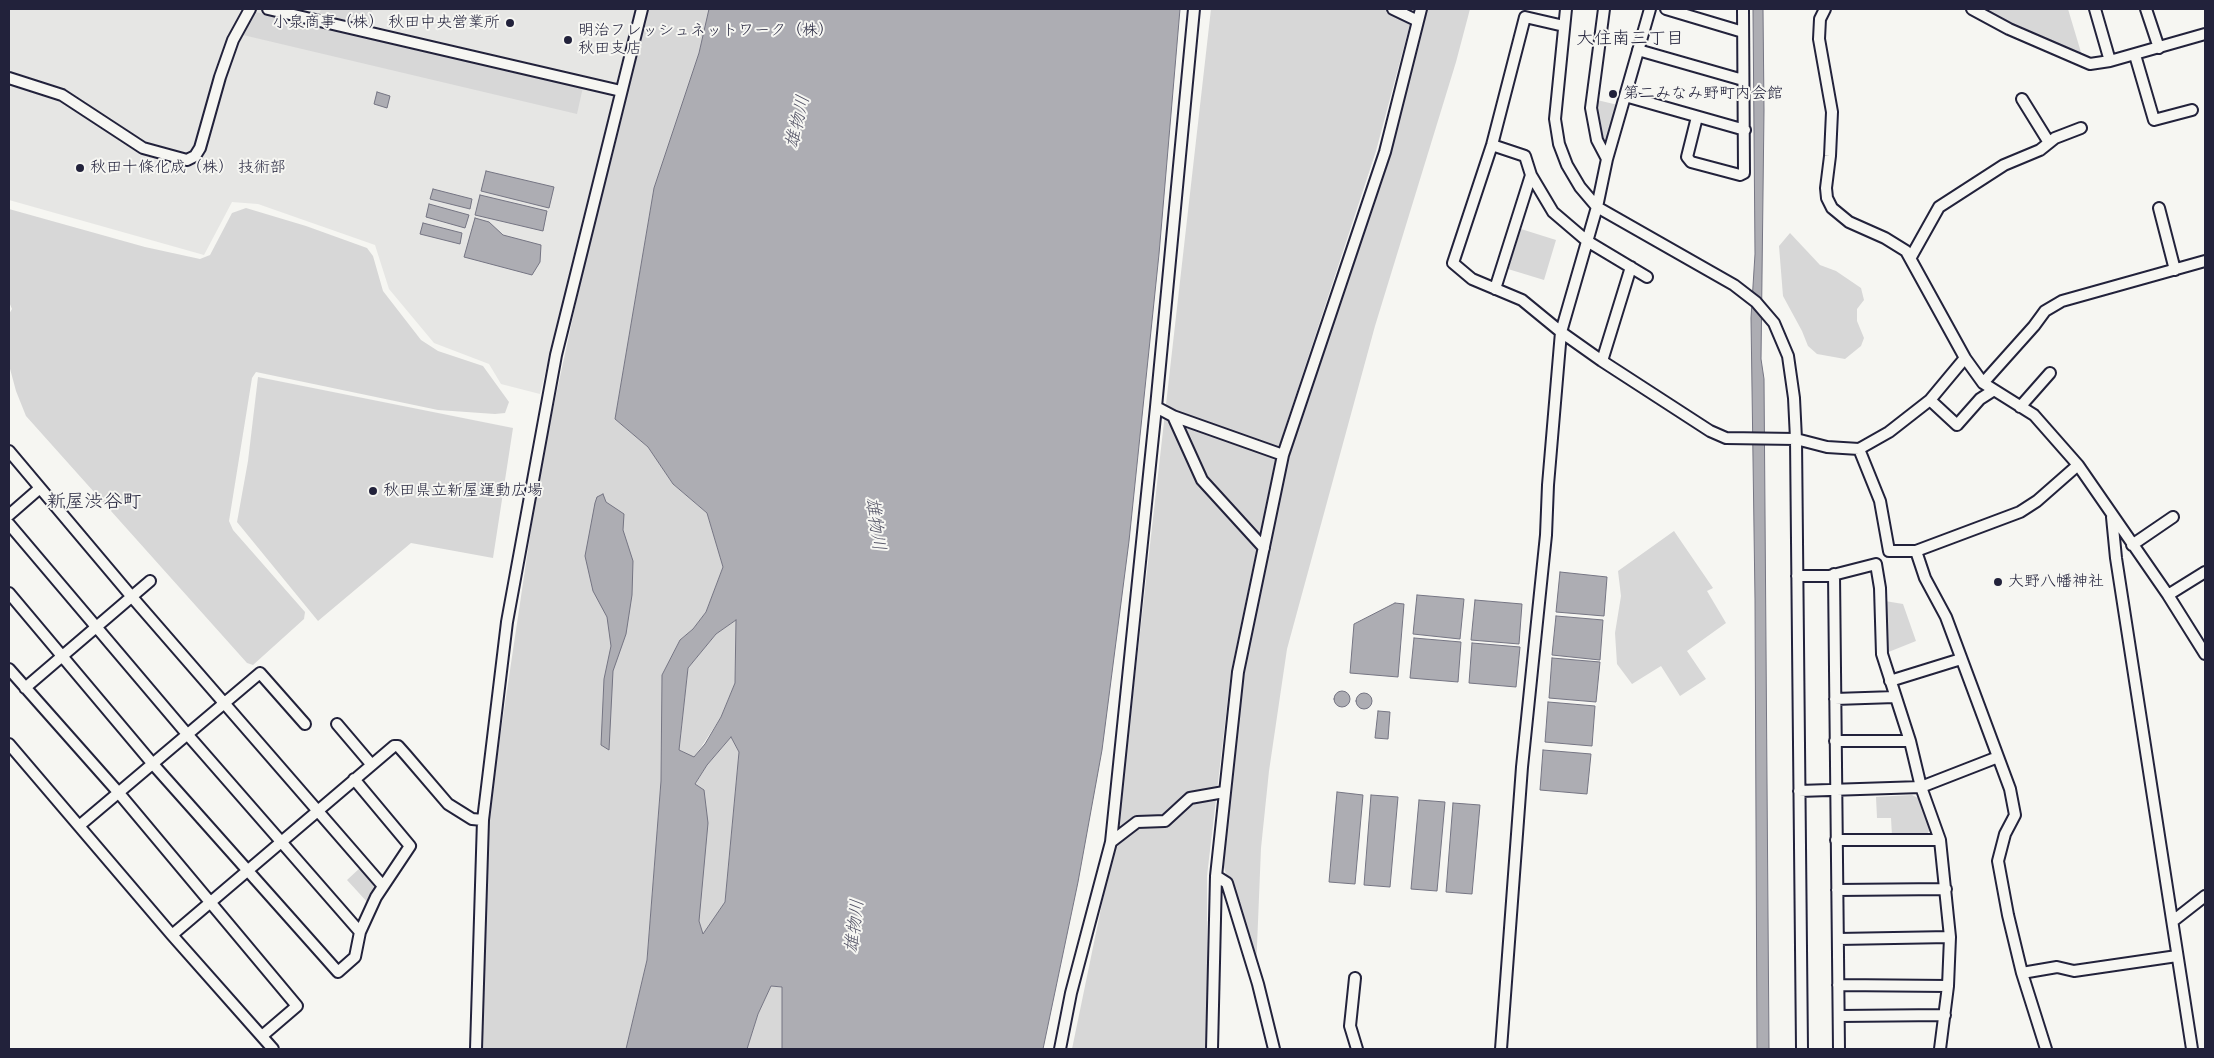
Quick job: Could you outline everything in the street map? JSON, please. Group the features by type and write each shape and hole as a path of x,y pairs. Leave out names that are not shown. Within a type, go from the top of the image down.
{"street":[{"path":"9,78 62,95 143,148 187,160 195,156 200,148 220,76 233,40 250,9"},
{"path":"268,9 621,90"},
{"path":"476,1049 483,820 507,622 556,355 642,9"},
{"path":"1060,1049 1071,993 1111,842 1156,407 1194,9"},
{"path":"1393,9 1418,21"},
{"path":"1212,1049 1216,876 1238,672 1283,455 1385,152 1421,9"},
{"path":"1566,9 1555,120 1559,144 1567,165 1580,187 1597,207 1734,286 1756,302 1774,324 1788,356 1794,398 1796,439 1802,1049"},
{"path":"1604,9 1591,108 1597,140 1608,159"},
{"path":"1502,1049 1522,767 1546,535 1548,485 1561,332 1597,207 1608,159 1650,9"},
{"path":"1666,9 1743,32"},
{"path":"1697,117 1687,157 1691,162 1740,175 1744,173 1745,130 1742,9"},
{"path":"1824,9 1820,20 1819,39 1832,112 1827,198 1832,208 1849,222 1901,246 1911,257 1925,287 1965,358 1982,383 2034,415 2078,465 2168,595 2205,654"},
{"path":"1972,9 2009,29 2090,64 2135,55 2205,34"},
{"path":"2095,9 2110,61"},
{"path":"2146,9 2159,48"},
{"path":"1564,26 1525,17 1492,145 1453,263 1472,279 1522,300 1561,332 1602,361 1710,432 1726,438 1796,439 1827,447 1859,449 1889,432 1930,400 1965,358"},
{"path":"1638,50 1743,80"},
{"path":"2135,55 2154,120 2192,110"},
{"path":"1625,96 1745,130"},
{"path":"2022,98 2048,141"},
{"path":"1911,257 1939,207 2004,165 2040,150 2048,141 2081,128"},
{"path":"1492,145 1525,156 1531,175 1553,212 1587,241 1647,277"},
{"path":"1495,289 1531,175"},
{"path":"2159,208 2175,270"},
{"path":"1982,383 2034,326 2045,310 2062,301 2205,261"},
{"path":"1602,361 1631,267"},
{"path":"2020,406 2050,373"},
{"path":"1930,400 1957,425 1980,399 1994,390"},
{"path":"1156,407 1173,416 1283,455"},
{"path":"1173,416 1202,480 1264,548"},
{"path":"1859,449 1880,501 1889,551 1916,551 2020,512 2037,501 2078,465"},
{"path":"9,451 132,597 383,886"},
{"path":"9,515 40,488"},
{"path":"2112,516 2116,558 2192,1049"},
{"path":"2132,545 2173,517"},
{"path":"9,524 187,734 360,932"},
{"path":"1916,551 1925,578 1946,617 2010,789 2015,815 2005,834 1998,861 2008,915 2022,973 2046,1049"},
{"path":"1796,576 1834,574 1876,564 1880,588 1882,654 1894,697 1910,741 1921,788 1940,840 1950,937 1948,986 1940,1049"},
{"path":"2168,595 2205,572"},
{"path":"1834,574 1839,1049"},
{"path":"25,688 150,582"},
{"path":"9,593 152,763 338,972 355,957 360,932 383,886 410,846 354,779"},
{"path":"1890,681 1961,659"},
{"path":"9,669 118,792 297,1006 262,1036"},
{"path":"79,826 260,673 305,724"},
{"path":"1835,699 1894,697"},
{"path":"337,724 371,764"},
{"path":"1835,741 1910,741"},
{"path":"9,744 172,936 273,1049"},
{"path":"172,936 391,748 398,746 448,804 472,819 483,820"},
{"path":"1799,791 1921,788 1998,756"},
{"path":"1111,842 1137,822 1165,821 1190,798 1224,792"},
{"path":"1836,840 1940,840"},
{"path":"1216,876 1227,883 1258,984 1274,1049"},
{"path":"1837,890 1946,889"},
{"path":"2173,921 2205,896"},
{"path":"1838,939 1950,937"},
{"path":"2022,973 2057,967 2074,971 2177,956"},
{"path":"1355,978 1350,1026 1356,1049"},
{"path":"1838,985 1948,986"},
{"path":"1839,1016 1945,1015"}],"shaded area":[{"path":"9,9 635,9 540,394 501,384 489,364 434,343 389,289 375,245 258,204 232,202 204,255 9,200"},
{"path":"321,9 372,9 369,26 319,16"},
{"path":"648,9 710,9 699,53 654,188 615,419 648,447 673,484 707,513 723,567 706,612 693,629 680,640 662,675 661,781 647,960 626,1049 482,1049 489,811 540,469 589,243"},
{"path":"1211,9 1414,9 1376,151 1277,452 1231,672 1207,876 1207,1049 1072,1049 1118,826"},
{"path":"1425,9 1470,9 1456,62 1375,326 1287,649 1269,771 1261,848 1256,971 1222,861 1223,833 1241,696 1260,581 1286,456"},
{"path":"1981,9 2068,9 2083,59 1988,15"},
{"path":"251,11 583,87 577,114 243,35 239,32"},
{"path":"1597,100 1618,105 1609,139 1602,141 1596,113"},
{"path":"246,208 306,226 367,248 373,256 383,291 421,340 438,351 483,366 509,402 505,413 438,410 256,372 252,378 229,521 233,530 305,612 304,619 253,665 247,663 26,416 16,391 9,365 9,314 12,309 9,302 9,209 145,247 200,259 210,255 232,213"},
{"path":"1521,229 1556,240 1544,280 1508,269"},
{"path":"1790,233 1820,265 1836,271 1861,288 1864,300 1857,309 1857,321 1864,338 1861,346 1845,359 1817,354 1808,346 1783,296 1779,246"},
{"name":"秋田県立新屋運動広場","path":"258,377 513,428 493,558 411,543 318,621 237,522 248,461"},
{"path":"1674,531 1713,588 1707,591 1726,623 1687,651 1706,679 1680,696 1661,666 1632,684 1617,664 1615,633 1621,596 1618,571"},
{"path":"1885,601 1903,604 1916,641 1886,653"},
{"path":"736,620 735,683 721,717 694,758 679,750 688,668 716,634"},
{"path":"731,737 739,752 725,902 703,935 699,921 695,785 707,765"},
{"path":"1912,795 1918,798 1930,830 1925,836 1892,836 1891,818 1877,818 1876,797"},
{"path":"361,867 379,887 369,904 347,880"},
{"path":"771,986 782,987 782,1049 747,1049 758,1014"}],"water":[{"name":"雄物川","path":"709,9 1180,9 1159,254 1129,541 1102,750 1078,882 1043,1049 782,1049 782,987 771,986 758,1014 747,1049 626,1049 647,960 661,781 662,675 680,640 693,629 706,612 723,567 707,513 673,484 648,447 615,419 654,188 699,53","holes":["736,620 735,683 721,717 705,744 694,757 679,750 688,668 716,634","731,737 739,752 725,902 703,934 699,921 708,823 704,790 695,784 707,765"]},
{"path":"1753,9 1763,9 1764,110 1761,359 1764,379 1769,1049 1757,1049 1755,599 1751,318 1755,254"},
{"path":"377,92 390,96 387,108 374,104"},
{"path":"486,171 554,187 549,208 481,191"},
{"path":"433,189 472,199 470,209 430,199"},
{"path":"480,195 547,211 543,231 475,215"},
{"path":"429,204 469,215 465,228 426,217"},
{"path":"475,218 489,222 503,235 541,245 540,262 532,275 464,257"},
{"path":"423,223 462,233 460,244 420,234"},
{"path":"603,494 606,502 624,514 623,530 633,561 632,595 626,634 613,671 609,750 601,745 604,679 611,646 607,617 593,591 585,556 595,503 597,497"},
{"path":"1560,572 1607,577 1604,616 1556,612"},
{"path":"1417,595 1464,599 1460,639 1413,634"},
{"path":"1475,600 1522,604 1519,644 1471,640"},
{"path":"1395,603 1404,604 1398,677 1350,673 1354,624"},
{"path":"1556,616 1603,620 1600,660 1552,655"},
{"path":"1414,638 1461,642 1458,682 1410,678"},
{"path":"1472,643 1520,647 1516,687 1469,683"},
{"path":"1552,658 1600,662 1596,702 1549,698"},
{"path":"1339,691 1345,691 1350,696 1348,705 1339,707 1334,702 1334,696"},
{"path":"1361,693 1367,693 1372,698 1370,707 1361,709 1356,704 1356,698"},
{"path":"1548,702 1595,706 1592,746 1545,742"},
{"path":"1378,711 1390,712 1388,739 1375,738"},
{"path":"1543,750 1591,754 1587,794 1540,790"},
{"path":"1337,792 1363,795 1355,884 1329,882"},
{"path":"1371,795 1398,797 1390,887 1364,885"},
{"path":"1419,800 1445,802 1437,891 1411,889"},
{"path":"1453,803 1480,805 1472,894 1446,892"}],"place":[{"name":"小泉商事（株） 秋田中央営業所","path":"510,23"},
{"name":"明治フレッシュネットワーク（株） 秋田支店","path":"568,40"},
{"name":"第二みなみ野町内会館","path":"1613,94"},
{"name":"秋田十條化成（株） 技術部","path":"80,168"},
{"name":"秋田県立新屋運動広場","path":"373,491"},
{"name":"大野八幡神社","path":"1998,582"}],"district":[{"name":"大住南三丁目","path":"1630,39"},
{"name":"新屋渋谷町","path":"94,502"}]}
